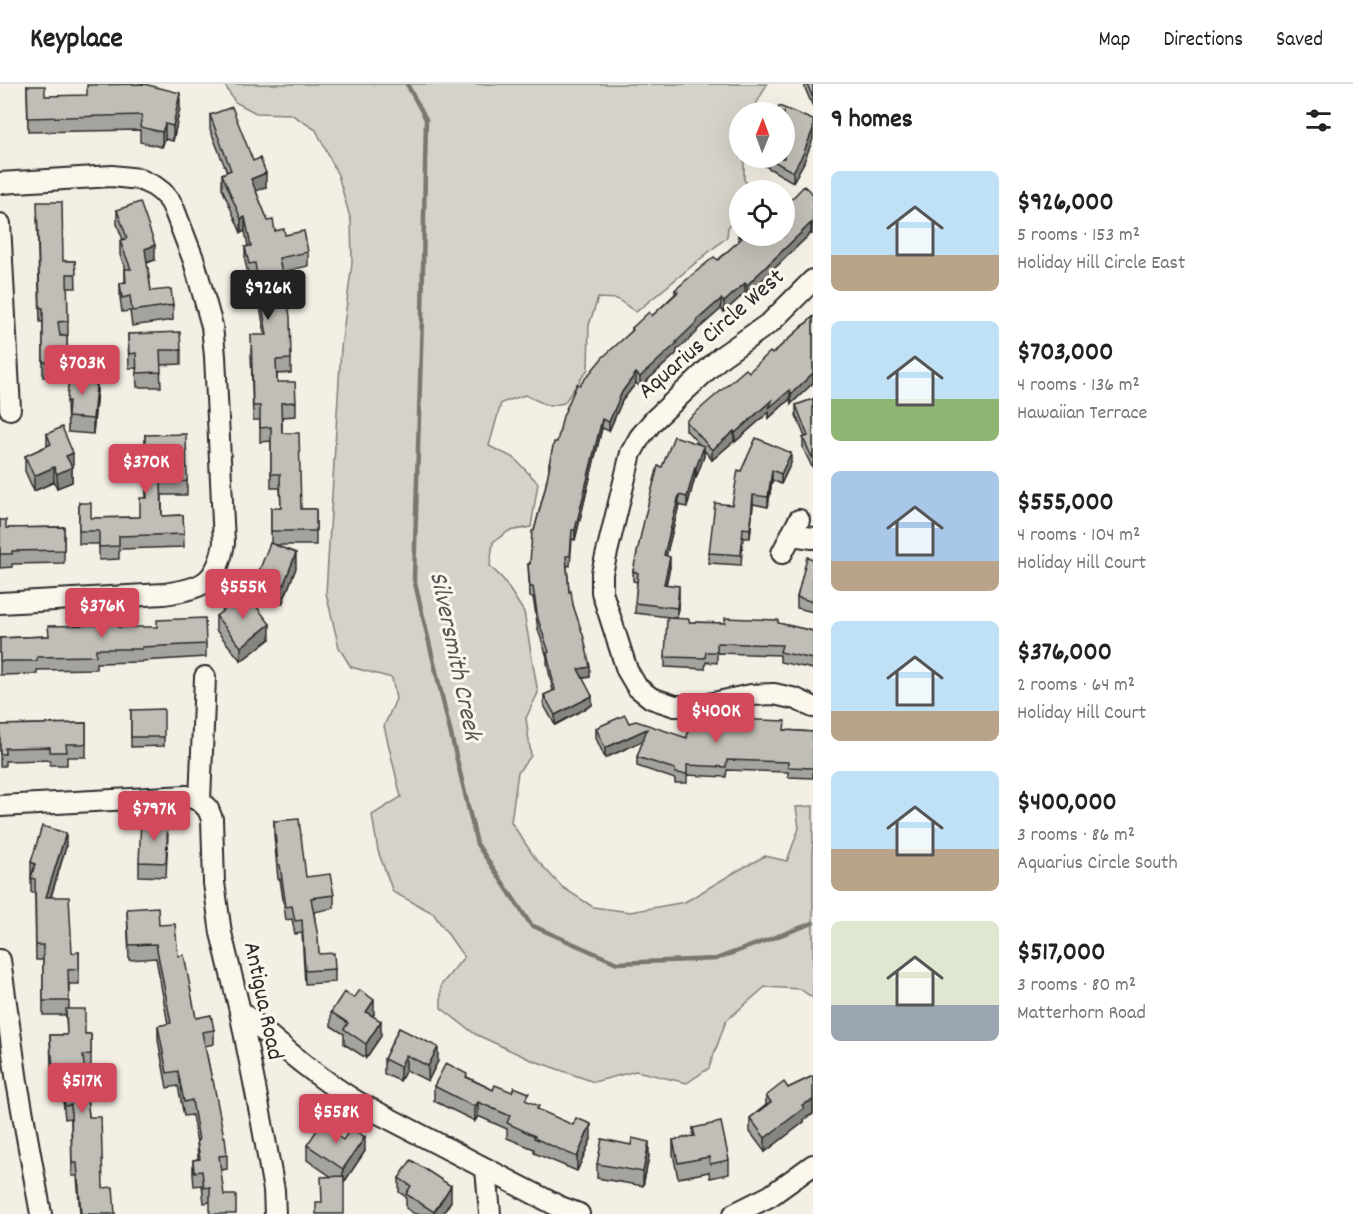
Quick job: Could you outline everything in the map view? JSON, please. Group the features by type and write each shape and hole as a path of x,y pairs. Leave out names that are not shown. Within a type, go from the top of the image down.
{"street":[{"path":"0,183 112,176 139,179 154,186 166,196 174,209 194,261 212,326 224,543 221,560 211,577 202,585 191,590 164,594 0,603"},
{"path":"0,224 10,408"},
{"name":"Aquarius Circle West","path":"813,280 771,322 721,357 654,420 640,437 631,453 602,573 602,592 627,670 637,687 651,698 675,706 699,706 751,695 774,694 813,706"},
{"path":"782,554 795,528 813,538"},
{"path":"0,806 187,796 200,801 205,677"},
{"name":"Antigua Road","path":"200,801 208,809 212,819 214,884 221,933 240,1011 274,1190 275,1214"},
{"path":"0,960 16,1082 40,1214"},
{"path":"240,1011 285,1049 359,1103 558,1206 579,1214"},
{"path":"734,1214 770,1196 813,1165"},
{"path":"486,1169 490,1214"}],"shaded area":[{"path":"224,84 767,84 757,102 729,102 729,168 744,168 744,180 729,180 727,237 636,312 617,299 598,298 589,325 588,369 564,403 549,406 525,395 501,403 489,446 514,458 538,483 531,527 509,531 493,542 490,566 503,579 524,612 538,693 526,718 531,756 518,772 511,822 535,858 562,887 593,907 630,912 685,902 765,856 787,861 799,828 796,807 813,806 813,998 800,989 765,987 726,1021 709,1068 687,1083 636,1071 594,1082 529,1059 475,1034 441,1008 441,985 464,957 433,913 393,892 378,851 372,815 401,797 384,726 396,699 392,678 351,667 339,648 326,593 341,348 352,263 351,221 338,175 316,130 291,114 256,113 235,102"}],"building":[{"path":"144,84 180,93 173,126 165,124 162,132 140,127 142,115 28,118 27,86 45,86 45,96 87,95 87,85"},
{"path":"807,84 813,84 813,98"},
{"path":"232,107 253,161 260,158 266,173 251,179 268,221 273,220 275,231 284,229 285,235 304,231 308,252 279,258 290,316 291,359 276,360 277,382 295,382 296,402 281,403 282,433 299,433 301,509 316,509 316,531 271,531 271,508 281,508 280,474 271,474 271,427 260,428 260,406 253,406 251,335 267,335 255,263 249,264 245,247 251,246 245,217 241,219 222,174 231,170 210,115"},
{"path":"795,113 813,120 813,129 804,152 793,172 786,168 795,168"},
{"path":"804,186 813,194 813,223 795,238 795,195"},
{"path":"37,202 62,202 63,261 75,261 76,274 67,274 68,321 58,322 60,336 67,336 67,362 43,362 43,308 40,308"},
{"path":"140,202 155,245 145,249 151,291 171,289 173,305 132,311 130,296 122,298 120,283 126,282 125,269 131,269 120,241 127,238 117,210"},
{"path":"733,246 787,246 747,285 745,283 724,302 721,299 696,321 677,343 640,377 636,373 622,392 609,422 602,419 575,530 572,530 570,556 566,556 569,592 571,591 590,667 578,669 592,696 555,715 544,695 555,690 547,653 549,652 538,619 533,587 530,587 528,564 530,564 532,531 534,531 554,442 557,442 563,416 577,384 580,385 603,357 649,312 652,316 678,292 675,290 692,275 714,257 718,260"},
{"path":"813,317 813,373 791,394 790,390 769,408 773,399 712,450 686,421 746,369 749,372 770,352 772,354"},
{"path":"180,332 181,350 160,350 161,372 137,373 136,353 129,354 128,334"},
{"path":"69,373 97,376 93,419 68,417"},
{"path":"813,399 812,457 803,438 808,436 796,405"},
{"path":"62,427 73,453 66,456 72,467 57,474 54,467 34,476 25,456 51,444 47,434"},
{"path":"186,434 187,481 161,482 162,516 183,515 184,534 119,536 119,546 99,547 99,531 79,531 79,503 91,503 91,518 140,517 140,498 147,498 145,435"},
{"path":"674,436 704,446 695,467 687,497 679,495 664,555 670,557 664,584 679,586 677,608 635,603 638,573 633,571 658,466 662,467"},
{"path":"756,438 791,453 781,474 772,470 768,497 753,495 750,529 743,528 741,555 709,553 715,503 732,505 738,470 741,471"},
{"path":"0,520 6,520 6,528 64,527 64,550 12,551 12,554 0,554"},
{"path":"270,543 296,553 282,589 256,579"},
{"path":"807,557 813,559 813,602 797,597"},
{"path":"246,593 270,624 241,647 216,616"},
{"path":"205,618 206,644 142,647 142,649 96,649 96,656 37,657 37,661 0,661 0,638 49,636 48,626 102,625 102,621 118,621 118,627 157,627 157,620"},
{"path":"667,618 689,619 689,622 725,623 725,618 778,620 778,623 813,631 813,659 780,652 782,645 717,643 717,652 706,652 705,658 665,657"},
{"path":"164,709 164,737 131,737 131,710"},
{"path":"625,715 629,723 636,721 687,738 688,728 733,729 733,719 785,721 784,730 813,732 813,768 788,767 788,762 727,760 726,767 687,765 687,774 675,773 675,769 637,757 647,729 605,748 596,728"},
{"path":"86,723 86,744 66,744 67,752 50,752 50,747 5,748 5,754 0,754 0,725"},
{"path":"299,819 306,877 330,874 334,895 311,898 319,954 334,953 335,969 305,971 302,920 295,921 292,906 286,907 280,865 278,865 274,821"},
{"path":"141,820 168,821 166,863 139,862"},
{"path":"42,826 66,833 46,897 69,897 72,953 79,952 79,969 68,970 69,1001 43,1001 43,945 36,945 35,879 31,878 35,864 31,862"},
{"path":"158,907 159,925 175,924 178,956 184,955 196,1018 211,1015 214,1030 202,1032 225,1137 227,1155 219,1156 224,1195 236,1195 236,1214 210,1214 210,1187 204,1188 202,1171 194,1172 193,1160 200,1159 192,1100 184,1102 178,1071 167,1073 158,1026 171,1023 156,944 129,945 127,909"},
{"path":"360,990 374,1000 366,1012 381,1021 366,1044 344,1029 348,1023 331,1012 344,992 354,998"},
{"path":"66,1009 85,1009 85,1034 91,1034 91,1054 83,1055 89,1117 101,1117 103,1188 113,1187 115,1214 81,1214 77,1163 72,1163 71,1105 65,1106 62,1077 54,1078 51,1055 50,1035 67,1035"},
{"path":"399,1028 438,1047 428,1066 406,1055 400,1067 384,1059"},
{"path":"446,1063 467,1074 466,1077 493,1090 495,1085 512,1092 514,1087 529,1093 525,1100 539,1106 537,1109 573,1125 576,1118 591,1124 577,1157 507,1123 510,1116 478,1102 475,1107 434,1086"},
{"path":"813,1076 813,1100 802,1105 804,1108 765,1138 750,1118 771,1102 766,1096 784,1082 788,1088"},
{"path":"721,1122 729,1160 710,1164 709,1157 678,1163 673,1140 695,1136 693,1128"},
{"path":"321,1124 343,1140 351,1128 365,1137 343,1169 307,1145"},
{"path":"632,1138 649,1142 643,1172 597,1164 602,1139 631,1145"},
{"path":"411,1160 451,1186 434,1212 406,1194 411,1186 399,1178"},
{"path":"344,1176 344,1214 316,1214 316,1202 322,1202 321,1177"}],"waterway":[{"name":"Silversmith Creek","path":"407,84 426,119 414,579 477,844 531,925 617,963 716,959 813,923"}]}
